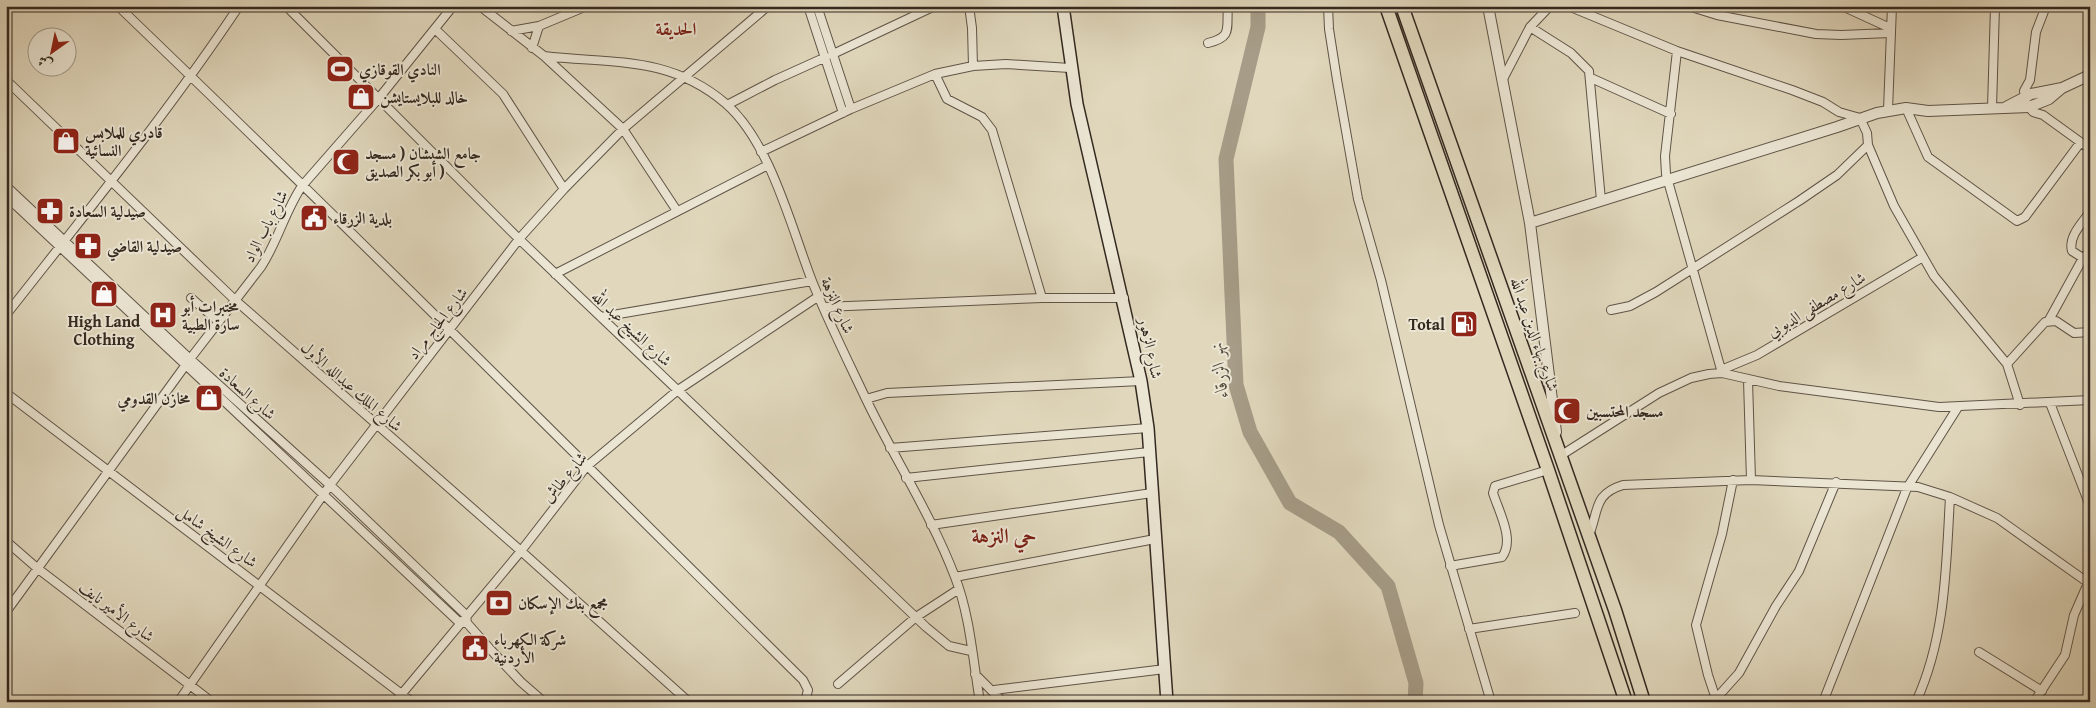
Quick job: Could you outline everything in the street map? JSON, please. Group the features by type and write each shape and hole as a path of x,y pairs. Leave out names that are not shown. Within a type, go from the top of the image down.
{"main road":[{"name":"شارع الزهور","path":"1063,6 1070,68 1124,298 1141,381 1148,428 1167,702"},
{"name":"شارع بهاء الدين عبد الله","path":"1386,6 1548,470 1626,702"},
{"name":"شارع بهاء الدين عبد الله","path":"1402,6 1589,537 1644,702"},
{"path":"1616,671 1633,668"}],"street":[{"path":"118,6 450,330 586,467 803,680 808,690 805,702"},
{"path":"6,315 113,182 191,77 238,6"},
{"name":"شارع الشيخ عبد الله","path":"286,6 555,274 916,617 949,646 971,651"},
{"name":"شارع باب الواد","path":"6,612 271,251 302,186 379,98 453,6"},
{"path":"480,6 544,56 623,129 677,212"},
{"path":"511,31 539,26 587,6"},
{"name":"شارع الحاج مراد","path":"178,702 324,493 519,239 564,189 623,129 768,6"},
{"path":"808,6 851,109"},
{"path":"817,6 843,113"},
{"path":"727,105 775,80 935,6"},
{"path":"969,6 972,28 973,66"},
{"path":"1208,43 1222,40 1226,36 1228,6"},
{"path":"1328,6 1336,80 1358,199 1381,280 1428,483 1450,566 1491,702"},
{"path":"1488,6 1530,223 1559,454 1659,394 1691,378 1722,372 1748,380 1896,403 1958,407 2090,400"},
{"path":"1502,81 1530,27 1550,6"},
{"path":"1568,6 1677,51 1792,90 1823,102 1839,112 1860,118"},
{"path":"1688,6 1717,15 1816,34 1841,36 1890,30"},
{"path":"1842,6 1890,30"},
{"path":"1888,110 1892,6"},
{"path":"1992,108 1995,6"},
{"path":"2046,6 2036,32 2030,80 2024,91 2024,97 2029,107 2090,149"},
{"path":"532,48 539,26"},
{"path":"1530,27 1580,60 1591,78 1601,200"},
{"path":"435,29 503,94 564,189"},
{"path":"1677,51 1666,156 1668,179 1722,372"},
{"name":"شارع النزهة","path":"544,56 626,61 686,77 727,105 761,152 768,165 812,281 890,448 931,525 955,577 959,589 980,702"},
{"path":"761,152 851,109 935,74 973,66 1006,64 1070,68"},
{"path":"935,74 947,99 982,117 992,130 1042,298"},
{"path":"1530,223 1888,110 1906,108 1928,111 2029,107 2042,103 2062,88 2090,75"},
{"path":"1591,78 1671,114"},
{"name":"شارع الملك عبدالله الأول","path":"6,80 235,300 521,551 686,701"},
{"path":"2030,80 2038,92 2042,103 2043,115"},
{"path":"2006,107 2038,92 2062,88"},
{"path":"1906,108 1928,157 2017,221 2025,217 2080,143"},
{"path":"1860,118 1868,145 1894,206 1923,257 1964,314 2007,364 2020,405"},
{"path":"1611,310 1630,306 1642,300 1820,187 1837,176 1868,145"},
{"path":"555,274 768,165"},
{"name":"شارع السعادة","path":"6,186 62,244"},
{"name":"شارع السعادة","path":"6,196 62,244 324,493 464,620"},
{"path":"2083,258 2072,251 2070,244 2090,212"},
{"path":"2007,364 2045,322 2049,320 2083,258 2090,251"},
{"name":"شارع مصطفى الدبوبي","path":"1722,372 1757,355 1923,257"},
{"path":"601,317 812,281"},
{"name":"شارع طاش","path":"395,702 521,551 586,467 678,390 819,296"},
{"path":"191,298 218,322"},
{"path":"824,307 1042,298 1124,298"},
{"path":"2049,320 2056,321 2074,333 2090,332"},
{"name":"شارع السعادة","path":"188,362 330,485 464,620 521,682 544,702"},
{"path":"1748,380 1751,480"},
{"path":"866,398 887,393 1141,381"},
{"name":"شارع الشيخ شامل","path":"6,392 108,472 260,584 412,702"},
{"path":"2050,403 2090,506"},
{"path":"1823,702 1907,488 1958,407"},
{"path":"890,448 1148,428"},
{"path":"906,478 1149,452"},
{"path":"1450,566 1502,557 1507,549 1508,540 1493,493 1495,486 1548,470"},
{"path":"1715,700 1696,625 1722,534 1733,480"},
{"path":"1589,537 1597,504 1604,495 1616,486 1635,483 1660,484 1733,480 1836,482 1907,488 1918,487 1950,497 2007,524 2089,583 2074,615 2065,655 2034,702"},
{"path":"1715,700 1739,673 1776,606 1799,571 1836,482"},
{"path":"931,525 1152,493"},
{"path":"1916,702 1934,654 1940,626 1946,579 1950,497"},
{"path":"955,577 1155,539"},
{"name":"شارع الأمير نايف","path":"6,541 37,568 212,702"},
{"path":"838,684 916,617 959,589"},
{"path":"1469,629 1576,613"},
{"path":"1979,652 2042,691"},
{"path":"994,690 1165,669"},
{"path":"975,674 994,690 1003,702"}],"waterway":[{"name":"نهر الزرقاء","path":"1258,6 1258,27 1226,159 1236,385 1250,432 1290,503 1339,532 1388,586 1416,683 1415,702"}],"place":[{"name":"النادي القوقازي","path":"340,69"},
{"name":"خالد للبلايستايشن","path":"361,97"},
{"name":"قادري للملابس النسائية","path":"66,141"},
{"name":"جامع الشيشان ( مسجد أبو بكر الصديق )","path":"346,162"},
{"name":"صيدلية السعادة","path":"50,211"},
{"name":"بلدية الزرقاء","path":"314,218"},
{"name":"صيدلية القاضي","path":"88,246"},
{"name":"High Land Clothing","path":"104,294"},
{"name":"مختبرات أبو سارة الطبية","path":"163,315"},
{"name":"Total","path":"1464,324"},
{"name":"مخازن القدومي","path":"209,398"},
{"name":"مسجد المحتسبين","path":"1567,411"},
{"name":"مجمع بنك الإسكان","path":"499,603"},
{"name":"شركة الكهرباء الأردنية","path":"475,648"}],"district":[{"name":"الحديقة","path":"676,29"},
{"name":"حي النزهة","path":"1004,536"}]}
